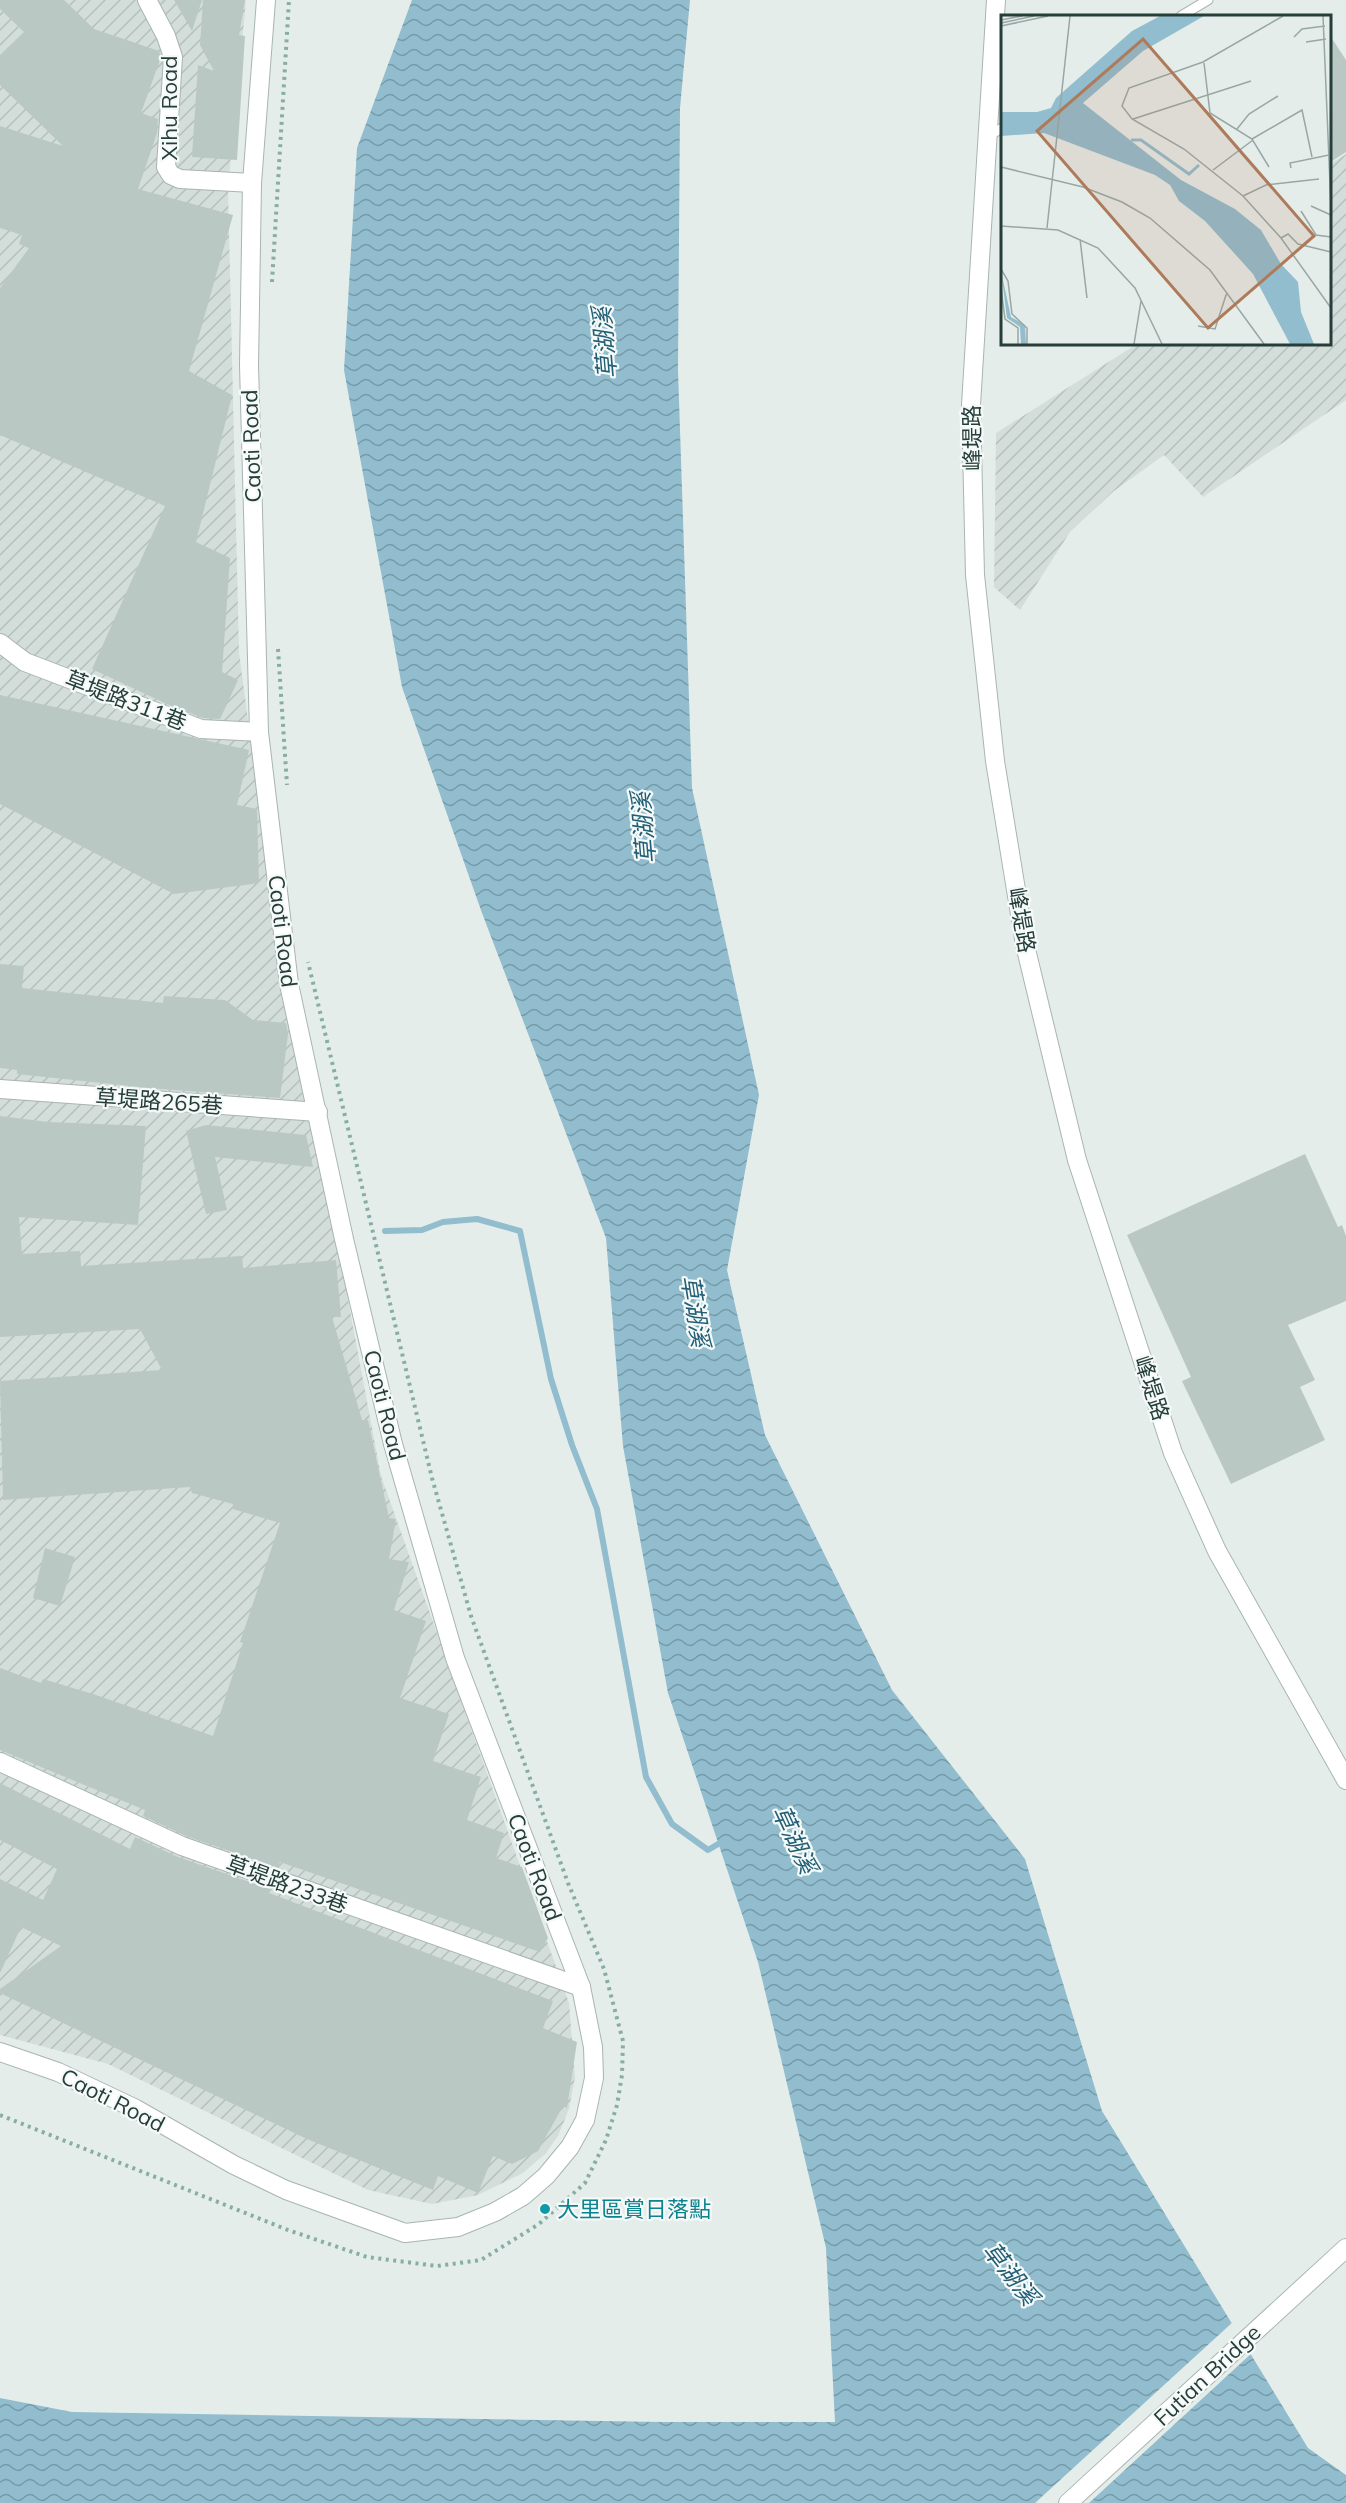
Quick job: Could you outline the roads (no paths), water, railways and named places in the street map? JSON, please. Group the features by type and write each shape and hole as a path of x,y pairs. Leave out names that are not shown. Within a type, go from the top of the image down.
{"street":[{"name":"Xihu Road","path":"147,0 166,36 173,57 166,167 171,175 180,179 252,183"},
{"name":"Caoti Road","path":"0,2052 58,2072 286,2190 405,2233 433,2231 468,2223 495,2212 523,2196 546,2176 570,2147 585,2120 594,2078 593,2047 581,1987 455,1658 393,1444 344,1239 289,984 259,732 249,365 252,183 266,0"},
{"name":"峰堤路","path":"996,0 995,133 971,405 975,575 995,762 1025,945 1077,1160 1173,1453 1217,1551 1346,1780"},
{"name":"草堤路311巷","path":"0,643 25,662 201,729 259,732"},
{"name":"草堤路265巷","path":"0,1089 318,1112"},
{"name":"草堤路233巷","path":"0,1762 182,1846 581,1987"},
{"name":"Futian Bridge","path":"1068,2503 1346,2248"}],"lane":[{"path":"1183,15 1208,0"}],"water":[{"name":"草湖溪","path":"412,0 690,0 680,108 678,370 692,788 759,1095 727,1270 765,1435 892,1690 1025,1859 1102,2111 1308,2448 1346,2475 1346,2503 0,2503 0,2398 72,2412 662,2422 835,2422 826,2248 758,1962 668,1693 623,1446 606,1238 482,913 402,687 344,370 357,148"}],"waterway":[{"path":"385,1231 422,1230 443,1222 477,1219 520,1231 551,1379 572,1445 597,1509 646,1777 672,1824 708,1850 725,1840"}],"place":[{"name":"大里區賞日落點","path":"545,2209"}]}
